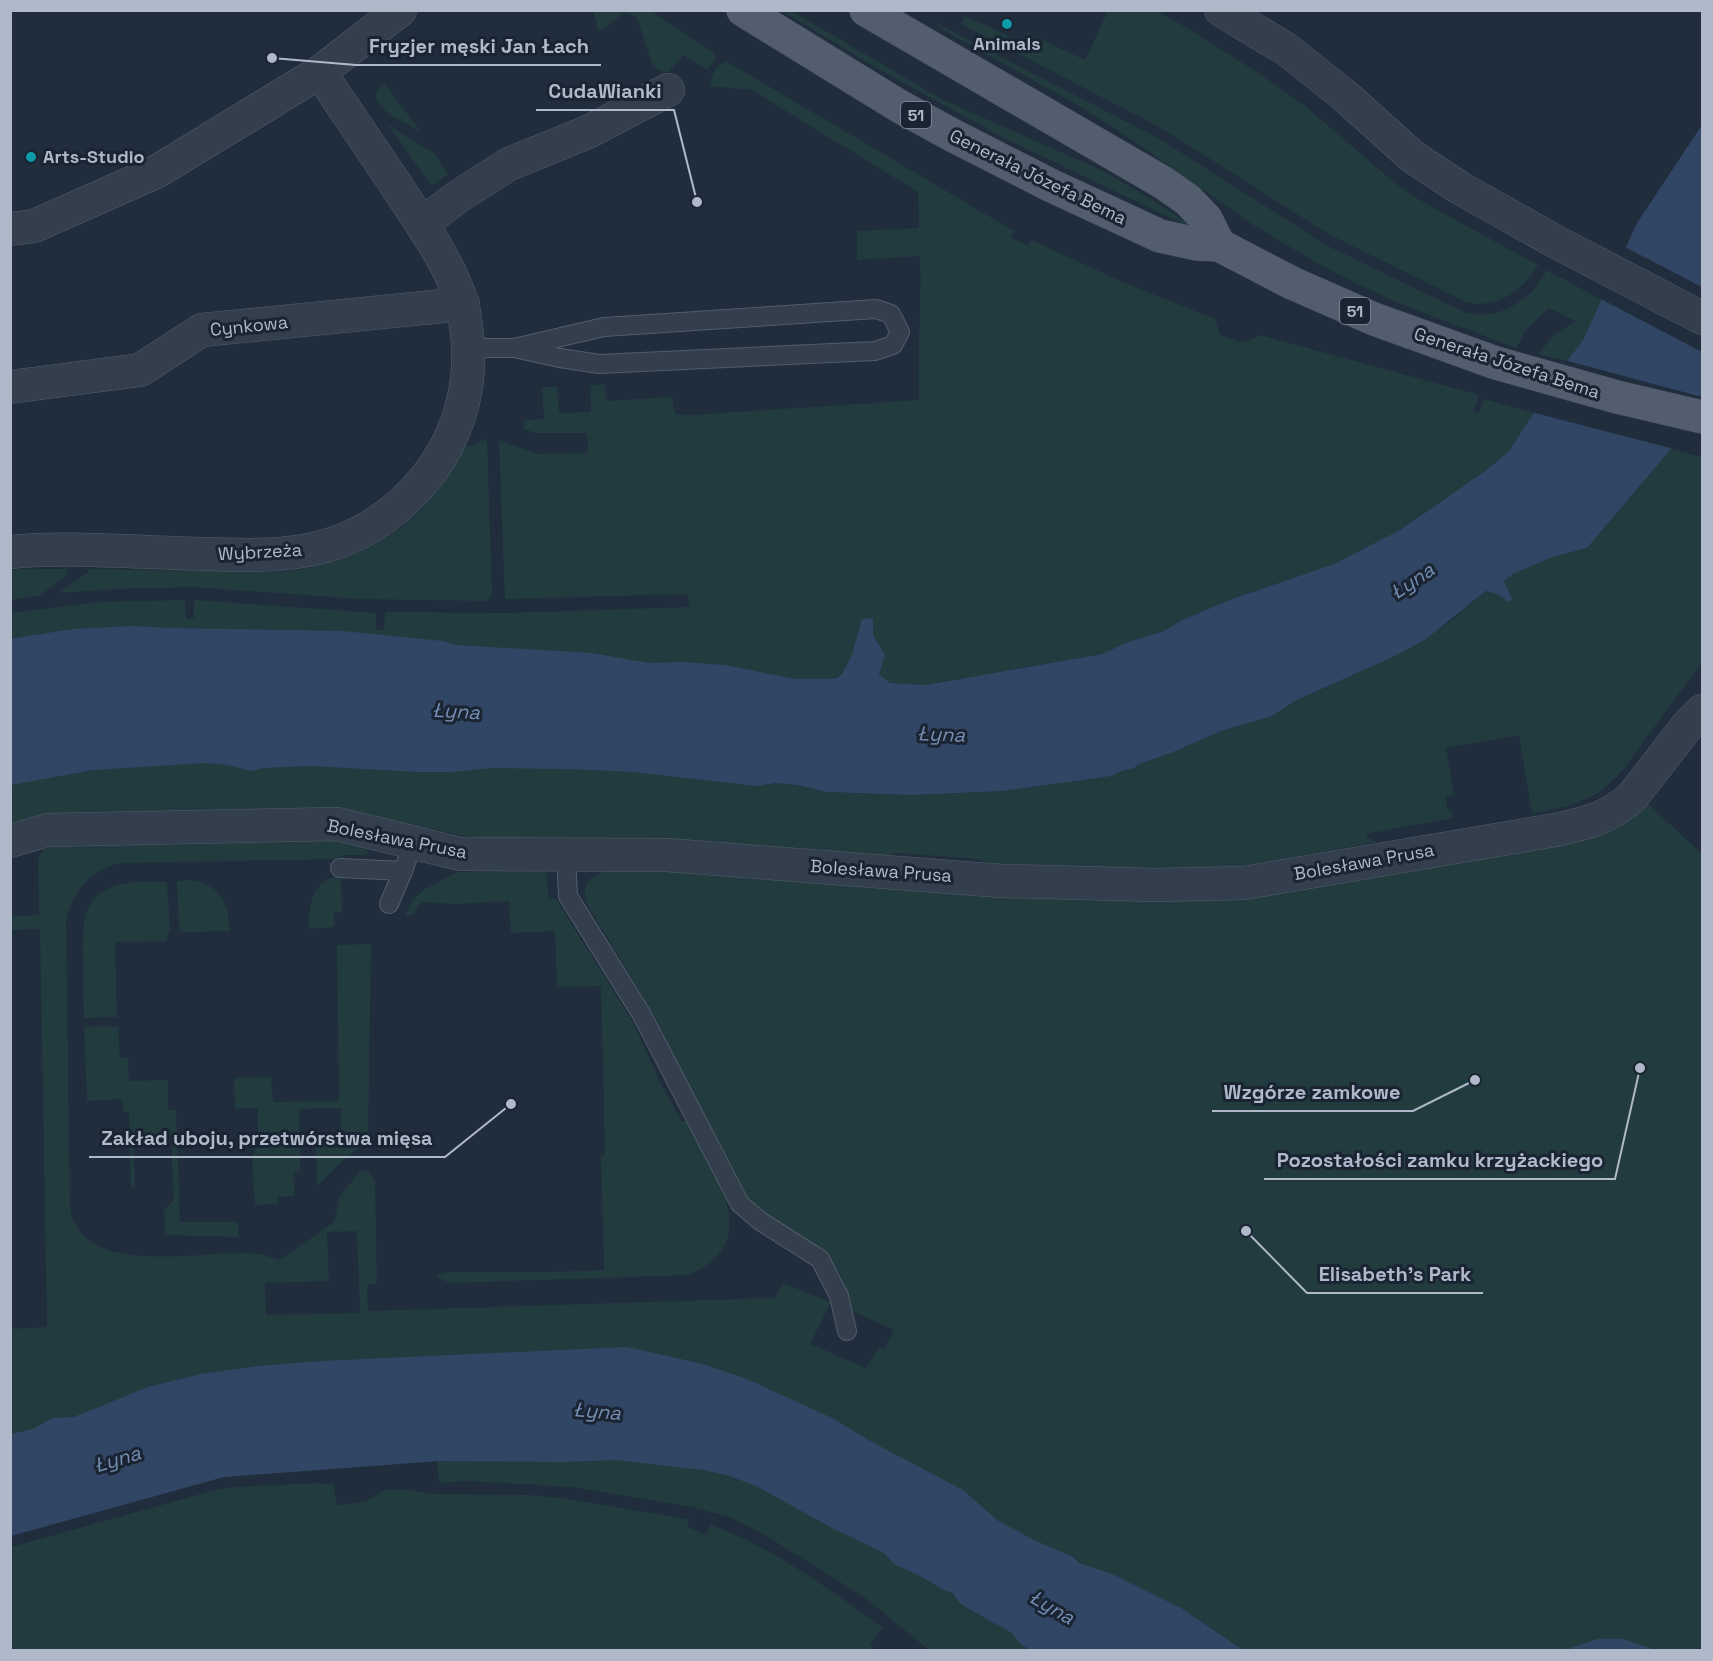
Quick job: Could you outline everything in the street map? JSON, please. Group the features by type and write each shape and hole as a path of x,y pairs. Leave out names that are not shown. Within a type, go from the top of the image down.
{"main road":[{"name":"Generała Józefa Bema","path":"743,10 899,106 1052,186 1160,236 1197,244 1219,245 1292,283 1374,319 1496,363 1617,397 1702,417"},
{"path":"866,10 1162,182 1188,200 1206,219 1219,245"}],"street":[{"path":"10,229 34,226 156,172 320,72 400,10"},
{"path":"1221,10 1286,49 1344,95 1413,157 1460,188 1558,243 1702,318"},
{"name":"Wybrzeża","path":"10,552 79,551 256,555 295,553 320,548 361,534 398,508 415,492 434,467 461,413 468,380 469,348 463,304 449,272 422,224 320,72"},
{"path":"422,224 459,196 509,164 588,132 668,90"},
{"name":"Cynkowa","path":"10,387 140,370 202,330 463,304"},
{"name":"Bolesława Prusa","path":"10,841 48,830 337,824 408,857 460,854 667,855 1002,881 1157,885 1244,883 1555,830 1599,819 1621,807 1632,797 1688,725 1702,711"}],"lane":[{"path":"469,348 514,348 599,364 875,351 893,345 900,332 891,314 876,309 604,327 514,348"},
{"path":"566,854 568,896 642,1015 740,1204 760,1221 820,1259 839,1296 847,1331"},
{"path":"340,868 408,857"},
{"path":"390,904 408,857"}],"green space":[{"path":"593,11 651,11 715,54 716,58 707,70 683,55 668,72 660,71 652,64 637,17 625,12 599,32"},
{"path":"782,11 792,11 941,99 1101,170 1153,200 1190,225 1183,224 1004,138 880,70"},
{"path":"1108,11 1156,11 1184,26 1304,105 1395,183 1421,201 1538,265 1524,283 1508,296 1488,303 1466,302 1330,235 1161,128 961,24 965,16 1022,42 1027,33 1085,60"},
{"path":"926,18 1158,138 1328,246 1464,312 1490,314 1513,306 1532,291 1547,270 1602,300 1583,340 1567,361 1538,354 1553,336 1575,321 1549,308 1526,330 1516,348 1408,307 1315,262 1255,226 1076,104 950,34"},
{"path":"726,61 1014,231 1011,237 1028,246 1031,240 1127,284 1215,319 1220,335 1243,343 1260,335 1479,395 1474,412 1479,413 1484,399 1534,413 1509,451 1488,469 1400,530 1334,564 1232,599 1180,621 1164,631 1128,642 1102,654 926,685 890,683 879,674 880,666 884,661 846,665 839,676 826,679 11,678 11,613 99,602 185,600 186,619 194,618 194,600 376,613 376,630 384,630 385,612 506,613 690,607 687,594 505,599 499,440 537,454 588,453 587,433 536,433 524,429 524,420 544,419 542,387 557,387 559,413 591,412 590,386 605,384 606,401 672,397 675,414 691,415 919,400 920,256 857,260 857,231 919,228 918,192 752,90 710,86 714,72"},
{"path":"384,83 421,132 395,118 380,105 377,91"},
{"path":"387,124 435,154 448,174 432,186"},
{"path":"487,439 492,596 486,601 361,599 193,587 59,593 88,574 88,569 281,572 337,561 381,541 400,528 421,510 446,479 464,448"},
{"path":"1671,449 1702,457 1702,662 1623,770 1602,791 1572,805 1532,814 1519,735 1446,748 1454,795 1445,797 1448,811 1451,810 1453,818 1366,834 1369,839 1378,842 1244,866 1181,871 1004,868 977,859 898,853 872,858 469,837 403,823 48,814 11,823 10,746 552,761 756,786 776,783 827,792 913,795 1004,791 1112,776 1224,730 1272,716 1297,700 1395,656 1450,622 1486,591 1498,594 1507,588 1504,581 1513,574 1553,557 1587,548"},
{"path":"68,569 67,576 40,595 11,600 11,570"},
{"path":"1646,802 1702,854 1702,1650 1214,1650 884,1462 11,1452 10,1329 47,1327 40,929 11,930 10,916 39,915 38,860 42,852 50,847 336,841 365,848 369,853 342,855 339,859 122,863 92,876 78,892 72,901 66,922 70,1208 79,1231 97,1245 120,1253 148,1256 254,1253 280,1260 334,1222 340,1196 361,1170 370,1173 375,1183 377,1284 367,1285 368,1311 775,1298 783,1283 831,1302 810,1344 866,1368 880,1346 884,1350 894,1330 850,1310 843,1281 837,1268 827,1256 748,1202 658,1022 587,904 585,888 587,883 591,878 603,872 618,868 1208,898","holes":["357,1231 360,1313 266,1315 265,1283 329,1281 327,1232"]},
{"path":"546,870 549,899 556,899 634,1024 662,1086 682,1122 688,1120 720,1183 730,1225 725,1244 712,1261 689,1275 452,1283 436,1275 450,1272 604,1270 601,1155 605,1155 601,986 557,987 555,931 511,933 509,901 455,904 422,902 412,915 405,915 413,899 425,889 457,872"},
{"path":"338,876 341,877 342,912 334,913 334,927 309,929 313,896 322,883"},
{"path":"189,880 208,885 220,896 227,911 230,931 184,932 179,930 177,881"},
{"path":"132,882 167,882 170,929 166,941 115,942 117,1017 84,1018 83,933 88,909 94,899 103,892"},
{"path":"371,944 368,1141 342,1161 317,1186 316,1139 341,1137 341,1108 299,1109 300,1172 293,1172 295,1196 278,1197 277,1204 255,1205 252,1158 258,1141 258,1108 235,1109 234,1078 271,1077 273,1102 339,1101 337,945"},
{"path":"118,1026 120,1058 128,1058 129,1081 168,1080 168,1110 176,1110 180,1222 238,1222 238,1237 165,1235 164,1210 174,1200 171,1135 133,1136 135,1187 131,1187 129,1112 123,1112 122,1099 87,1101 84,1027"},
{"path":"265,1442 705,1458 946,1582 968,1609 1045,1650 929,1650 864,1597 763,1534 730,1517 691,1507 571,1487 468,1481 439,1483 437,1461 224,1477"},
{"path":"333,1484 337,1505 365,1502 385,1490 410,1490 428,1494 528,1495 562,1498 687,1519 689,1520 687,1526 705,1535 711,1525 779,1557 883,1628 870,1645 876,1650 11,1650 11,1547 212,1491 232,1487"}],"water":[{"name":"Łyna","path":"1702,125 1702,400 1672,448 1587,548 1553,557 1513,574 1504,581 1512,599 1509,602 1498,594 1486,591 1426,639 1395,656 1297,700 1272,716 1224,730 1112,776 1004,791 913,795 827,792 797,785 776,783 756,786 634,772 490,768 453,772 418,772 311,766 263,768 252,771 206,763 93,770 11,785 10,639 73,629 134,626 343,631 443,641 457,645 592,653 648,663 684,662 725,665 795,679 826,679 836,678 842,674 852,655 862,619 873,618 873,635 885,655 879,674 890,683 926,685 1102,654 1128,642 1164,631 1180,621 1232,599 1334,564 1400,530 1488,469 1509,451 1583,340 1637,223"},
{"name":"Łyna","path":"627,1347 703,1364 747,1379 832,1418 870,1441 963,1490 997,1520 1073,1557 1079,1563 1112,1574 1181,1608 1243,1650 1031,1650 1021,1645 1012,1633 967,1608 953,1593 894,1564 884,1553 830,1527 758,1487 730,1476 703,1470 616,1460 439,1461 224,1477 11,1536 11,1434 33,1429 52,1418 74,1417 148,1387 201,1374 257,1366"},
{"path":"1598,1639 1623,1639 1655,1650 1567,1650"}],"pier":[{"path":"1623,246 1702,287 1702,352 1599,298"},
{"path":"1564,360 1702,397 1702,405 1674,449 1531,412"}],"place":[{"name":"Animals","path":"1007,24"},
{"name":"Fryzjer męski Jan Łach","path":"272,58"},
{"name":"Arts-Studio","path":"31,157"},
{"name":"CudaWianki","path":"697,202"},
{"name":"Pozostałości zamku krzyżackiego","path":"1640,1068"},
{"name":"Wzgórze zamkowe","path":"1475,1080"},
{"name":"Zakład uboju, przetwórstwa mięsa","path":"511,1104"},
{"name":"Elisabeth's Park","path":"1246,1231"}]}
